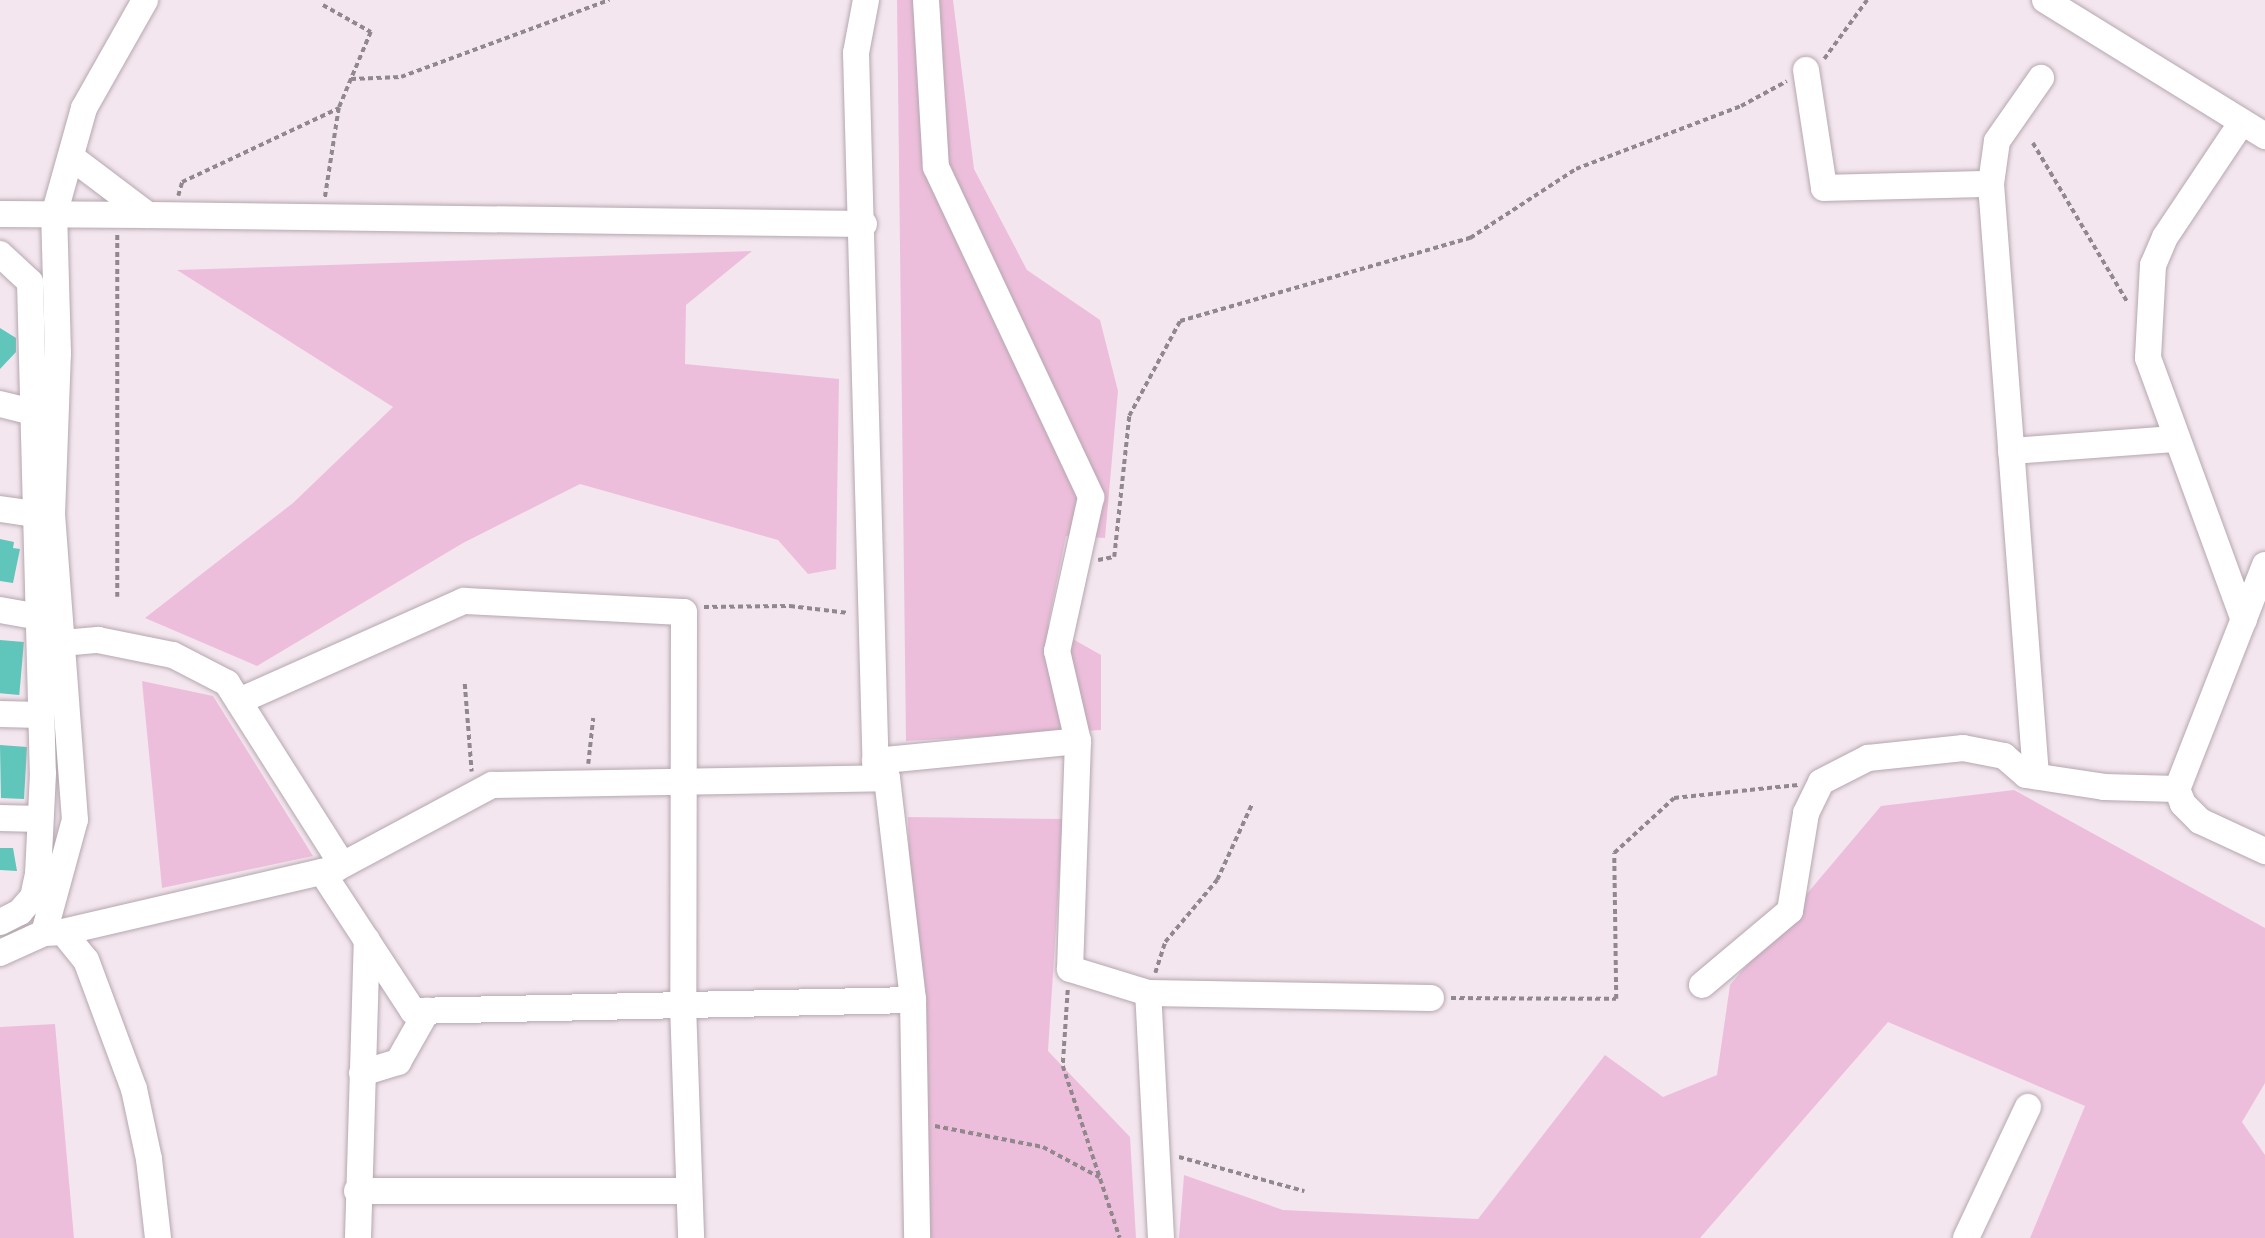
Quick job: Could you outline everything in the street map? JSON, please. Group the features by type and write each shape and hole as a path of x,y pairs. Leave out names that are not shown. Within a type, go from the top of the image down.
{"street":[{"path":"54,932 75,820 52,515 58,354 54,215 84,108 145,0"},
{"path":"866,0 856,53 864,224 876,769 887,778 913,1000 917,1238"},
{"path":"926,0 936,167 1091,497 1057,651 1078,741 1070,969 1148,993 1431,998"},
{"path":"2045,0 2265,136"},
{"path":"1806,70 1824,188 1991,184"},
{"path":"2036,776 1991,184 1997,141 2041,78"},
{"path":"2242,122 2165,237 2153,265 2148,358 2175,439 2244,620"},
{"path":"71,157 161,215"},
{"path":"0,214 864,224"},
{"path":"0,254 30,282 41,715 40,819 33,897 20,912 0,922"},
{"path":"0,404 33,412"},
{"path":"2011,451 2175,439"},
{"path":"0,509 36,514"},
{"path":"2265,565 2177,789 2183,804 2200,821 2265,851"},
{"path":"239,701 464,601 684,612 683,1005 691,1238"},
{"path":"0,610 39,617"},
{"path":"62,643 98,640 173,655 227,683 332,868 367,940 413,1011 913,1000"},
{"path":"0,715 41,715"},
{"path":"0,953 54,932 332,868 492,785 684,782 876,769 1078,741"},
{"path":"1702,985 1790,911 1806,813 1821,782 1868,758 1963,748 2004,756 2026,775 2104,787 2177,789"},
{"path":"0,818 40,819"},
{"path":"54,932 86,960 134,1090 149,1159 158,1238"},
{"path":"358,1238 357,1191 367,940"},
{"path":"1148,993 1161,1238"},
{"path":"362,1073 398,1062 427,1010"},
{"path":"1966,1238 2028,1107"},
{"path":"357,1191 689,1191"}],"path":[{"path":"351,79 401,76 609,0"},
{"path":"1076,565 1114,557 1129,416 1180,321 1470,238 1576,169 1741,106 1822,61 1867,0"},
{"path":"322,217 339,108 372,32 323,5"},
{"path":"161,215 182,182 339,108"},
{"path":"2033,144 2149,338"},
{"path":"117,215 117,597"},
{"path":"684,612 697,607 790,606 872,616"},
{"path":"465,684 474,795"},
{"path":"586,783 593,718"},
{"path":"1431,998 1616,999 1614,852 1674,798 1821,782"},
{"path":"1148,993 1165,943 1217,880 1252,804"},
{"path":"1070,969 1063,1066 1120,1238"},
{"path":"915,1122 1043,1147 1100,1178"},
{"path":"1157,1151 1304,1191"}],"shaded area":[{"path":"897,0 953,0 974,169 1027,270 1100,320 1118,391 1105,538 1066,536 1048,625 1101,655 1101,730 906,741"},
{"path":"752,251 686,305 685,364 839,379 836,569 808,574 778,540 580,484 463,543 257,666 145,618 293,503 393,407 177,270"},
{"path":"142,681 213,696 313,856 162,888"},
{"path":"2014,790 2265,928 2265,1083 2242,1122 2265,1155 2265,1238 2030,1238 2085,1106 1888,1022 1700,1238 1179,1238 1184,1175 1283,1210 1478,1219 1605,1055 1663,1097 1717,1075 1730,985 1881,806"},
{"path":"908,817 1063,819 1048,1051 1130,1137 1136,1238 919,1238"},
{"path":"55,1024 74,1238 0,1238 0,1027"}],"building":[{"path":"0,328 16,338 16,352 0,369"},
{"path":"0,539 14,542 13,548 20,549 13,583 0,581"},
{"path":"0,640 24,642 19,695 0,693"},
{"path":"0,745 27,747 24,799 1,798"},
{"path":"0,848 13,848 17,871 0,870"}]}
